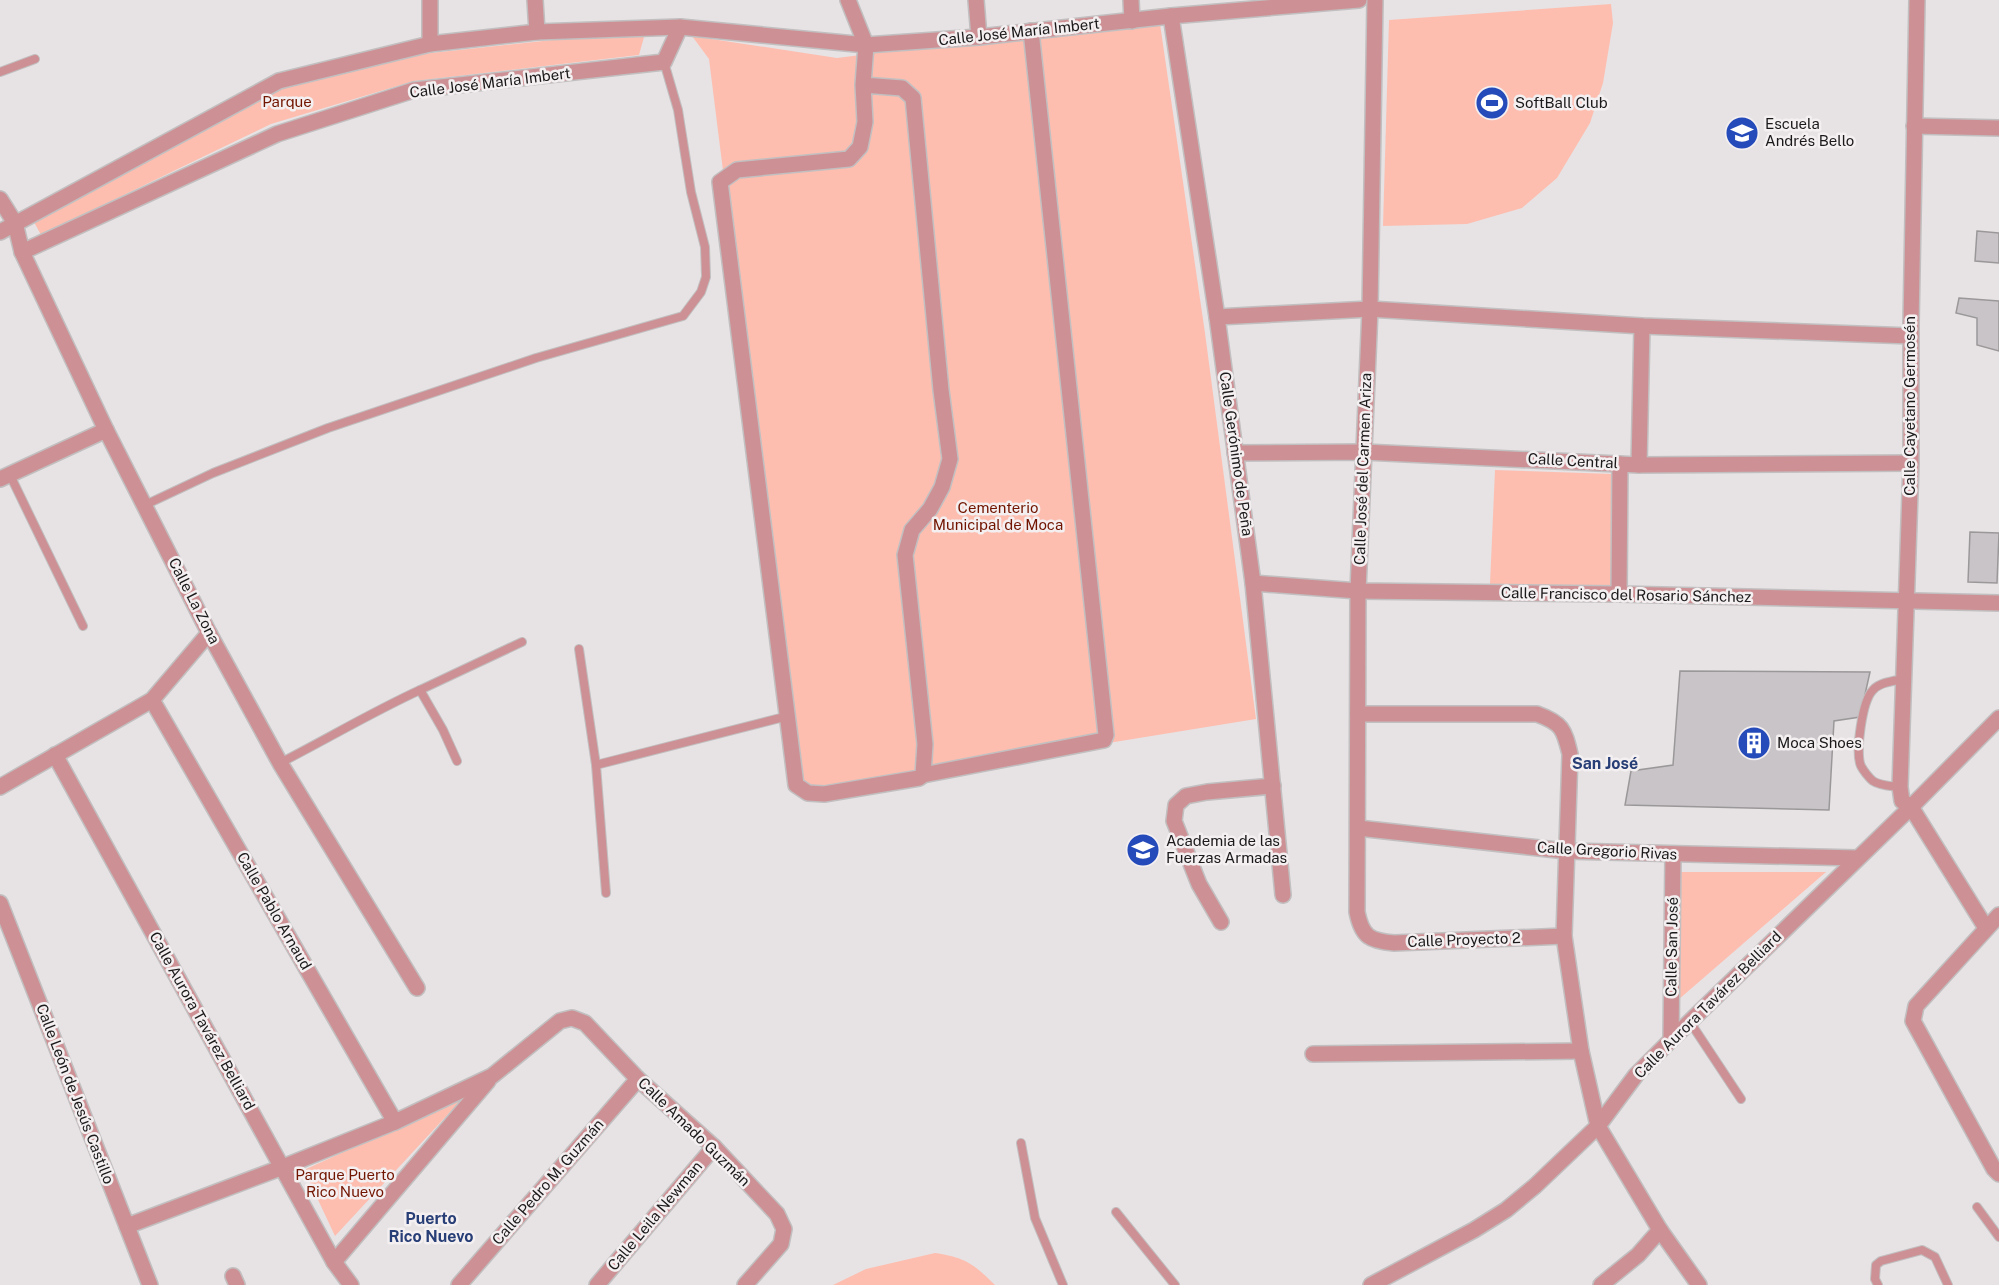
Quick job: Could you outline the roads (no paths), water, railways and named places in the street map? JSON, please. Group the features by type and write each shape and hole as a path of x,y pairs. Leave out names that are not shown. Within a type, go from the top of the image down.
{"street":[{"path":"430,0 430,44"},
{"path":"535,0 537,32"},
{"path":"848,0 866,45 863,85 865,122 860,147 849,159 737,171 720,182 796,785 808,793 824,794 919,778 923,775 1104,740 1106,735 1031,31"},
{"path":"976,0 979,37"},
{"path":"1131,0 1132,21"},
{"name":"Calle José María Imbert","path":"0,232 279,81 430,44 537,32 680,27 866,45 979,37 1171,16 1359,0"},
{"name":"Calle José del Carmen Ariza","path":"1366,936 1359,925 1357,912 1358,591 1370,309 1375,0"},
{"name":"Calle Cayetano Germosén","path":"1900,787 1911,463 1917,0"},
{"name":"Calle Gerónimo de Peña","path":"1171,16 1217,317 1254,583 1283,895"},
{"path":"664,62 680,27"},
{"name":"Calle José María Imbert","path":"22,252 277,134 414,90 664,62"},
{"path":"863,85 902,88 913,98 941,390 950,459 942,487 930,509 912,530 905,555 925,744 923,775"},
{"path":"1914,126 1999,128"},
{"name":"Calle La Zona","path":"0,199 15,223 22,252 106,430 209,633 280,763 417,988"},
{"path":"1217,317 1370,309 1642,326 1911,336"},
{"path":"1639,465 1642,326"},
{"path":"5,477 106,430"},
{"name":"Calle Central","path":"1235,453 1364,452 1639,465 1911,463"},
{"path":"1619,594 1620,464"},
{"name":"Calle Francisco del Rosario Sánchez","path":"1254,583 1358,591 1619,594 1999,603"},
{"path":"0,787 152,700 209,633"},
{"name":"Calle Pablo Arnaud","path":"152,700 395,1122"},
{"path":"1358,714 1537,714 1555,721 1565,736 1570,754 1564,936 1581,1051 1598,1126 1660,1230 1699,1285"},
{"name":"Calle Aurora Tavárez Belliard","path":"1371,1285 1474,1230 1506,1210 1535,1186 1598,1126 1636,1075 1999,718"},
{"name":"Calle Aurora Tavárez Belliard","path":"55,755 334,1262 351,1285"},
{"path":"1221,922 1199,884 1174,822 1176,805 1186,796 1273,786"},
{"path":"1900,787 1902,801 1911,807 1986,928"},
{"name":"Calle Gregorio Rivas","path":"1358,828 1566,851 1857,858"},
{"name":"Calle San José","path":"1671,1040 1672,854"},
{"name":"Calle León de Jesús Castillo","path":"0,903 150,1285"},
{"path":"1999,915 1916,1006 1913,1021 1994,1169 1999,1174"},
{"name":"Calle Proyecto 2","path":"1366,936 1379,942 1394,943 1564,936"},
{"name":"Calle Amado Guzmán","path":"492,1076 560,1021 572,1018 585,1023 638,1078 714,1147 777,1214 784,1228 781,1244 745,1285"},
{"path":"1313,1054 1581,1051"},
{"path":"127,1226 395,1122 492,1076"},
{"path":"334,1262 492,1076"},
{"name":"Calle Pedro M. Guzmán","path":"459,1285 638,1078"},
{"name":"Calle Leila Newman","path":"597,1285 714,1147"},
{"path":"1601,1285 1638,1255 1660,1230"}],"lane":[{"path":"0,72 35,58"},
{"path":"145,505 213,473 328,428 536,358 683,316 701,292 706,277 705,247 691,192 678,110 664,62"},
{"path":"5,477 83,626"},
{"path":"280,763 366,715 522,642"},
{"path":"579,649 596,765 606,893"},
{"path":"1900,787 1873,781 1861,766 1860,733 1864,707 1873,690 1887,682 1904,680"},
{"path":"420,690 443,730 457,761"},
{"path":"596,765 788,716"},
{"path":"1689,1022 1741,1099"},
{"path":"1022,1143 1035,1218 1063,1285"},
{"path":"1977,1207 1999,1237"},
{"path":"1116,1212 1175,1285"},
{"path":"1878,1285 1875,1279 1876,1265 1881,1261 1922,1250 1935,1257 1947,1285"}],"place":[{"name":"SoftBall Club","path":"1492,103"},
{"name":"Escuela Andrés Bello","path":"1742,133"},
{"name":"Moca Shoes","path":"1754,743"},
{"name":"Academia de las Fuerzas Armadas","path":"1143,850"}],"district":[{"name":"San José","path":"1605,763"},
{"name":"Puerto Rico Nuevo","path":"431,1227"}],"park label":[{"name":"Parque","path":"287,102"},
{"name":"Cementerio Municipal de Moca","path":"998,516"},
{"name":"Parque Puerto Rico Nuevo","path":"345,1184"}]}
